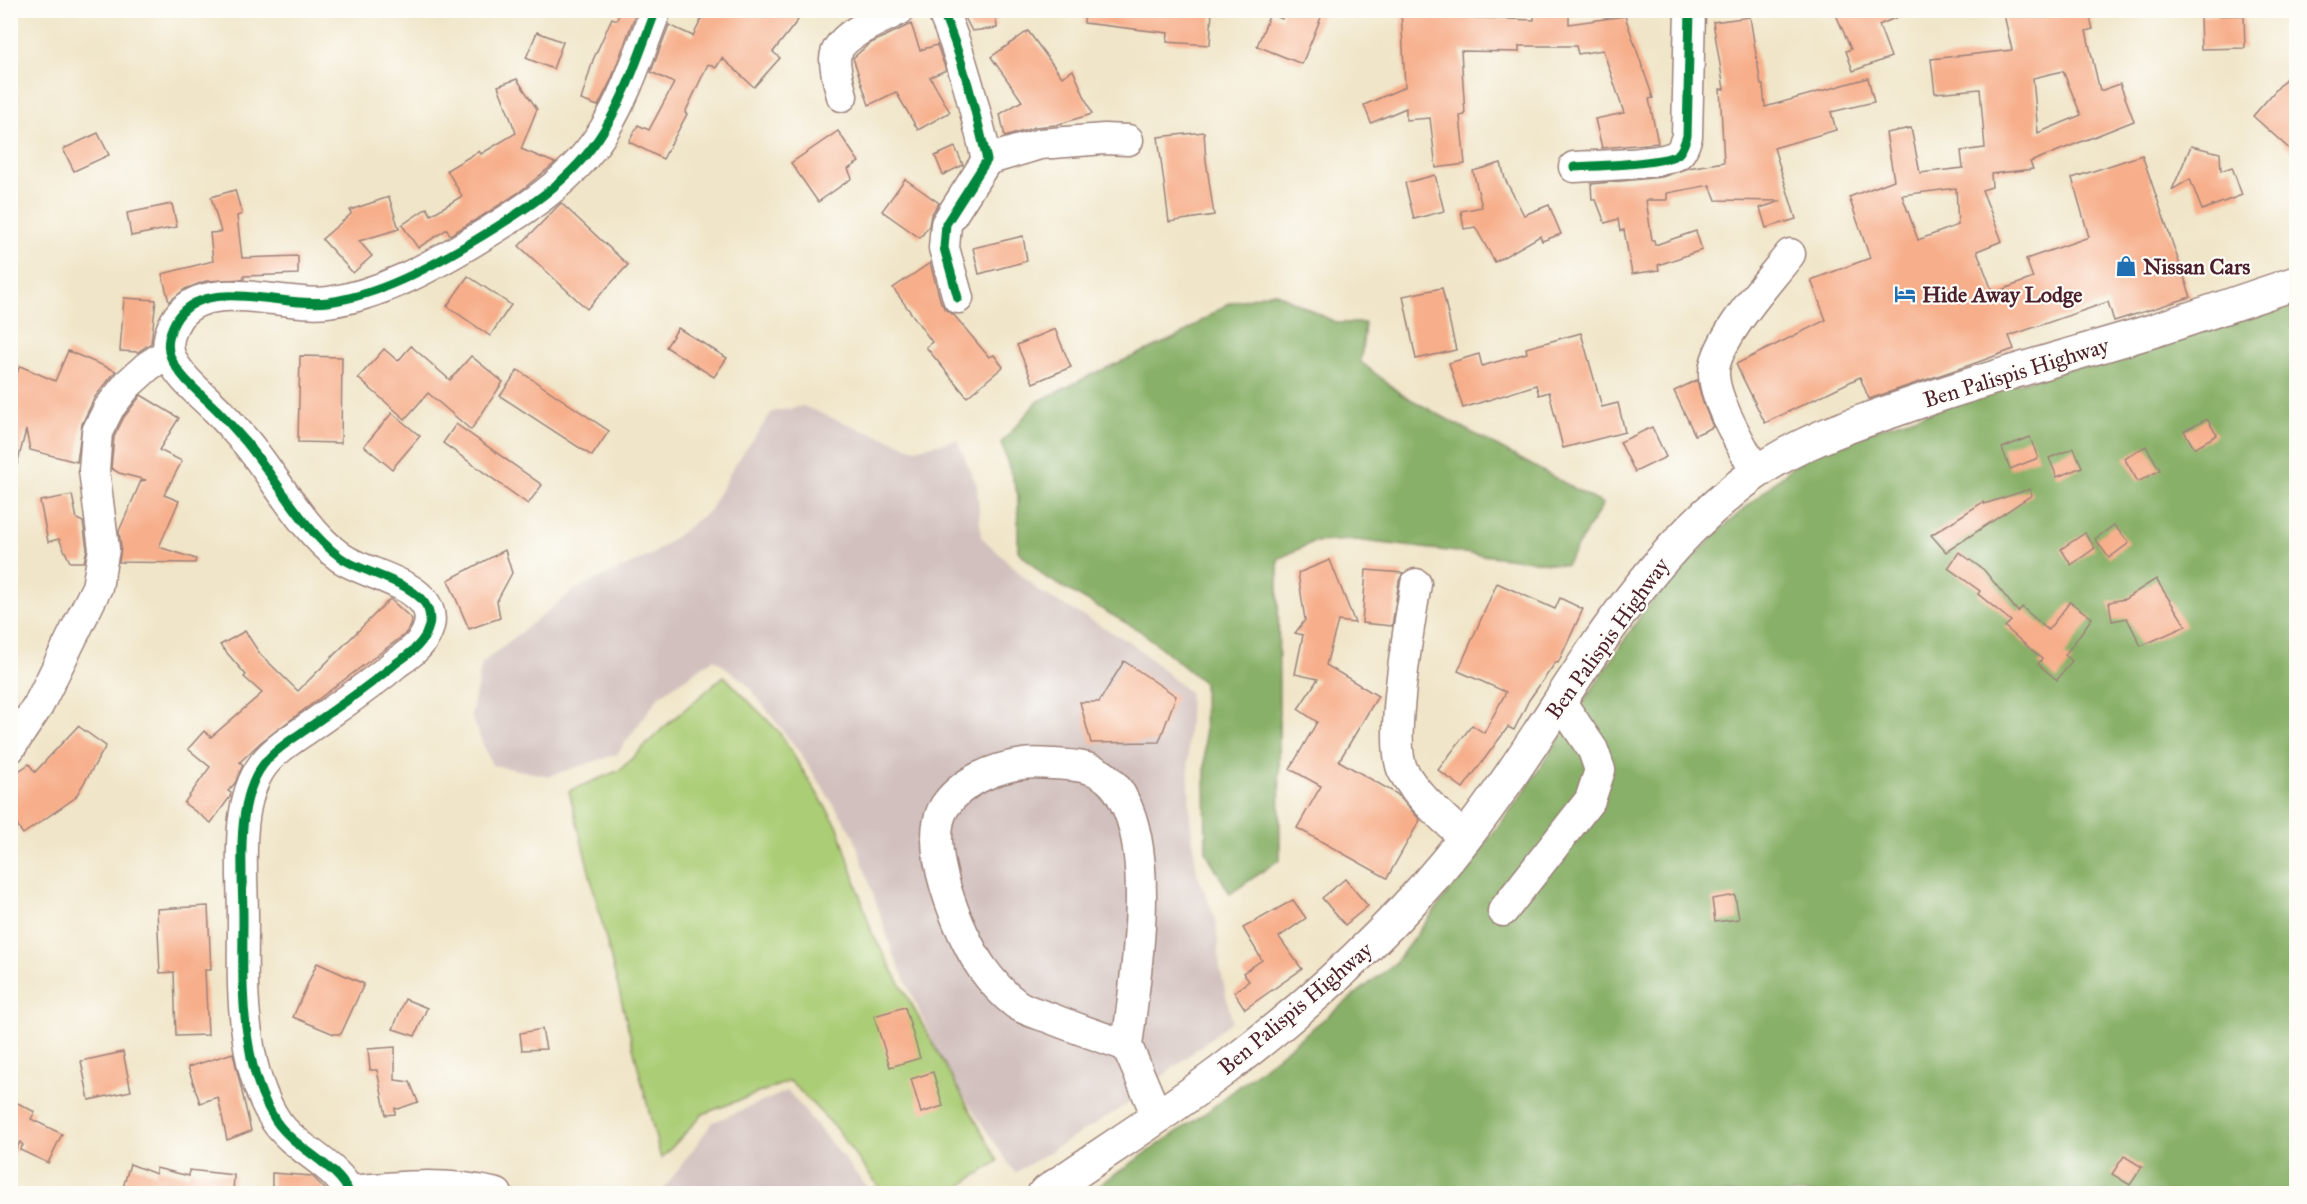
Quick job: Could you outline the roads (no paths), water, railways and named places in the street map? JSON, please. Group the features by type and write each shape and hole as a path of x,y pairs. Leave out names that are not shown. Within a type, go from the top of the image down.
{"main road":[{"name":"Ben Palispis Highway","path":"1044,1194 1222,1072 1335,979 1382,933 1465,838 1620,615 1671,549 1700,519 1756,473 1797,449 1852,425 1971,384 2156,330 2296,283"}],"street":[{"path":"497,1194 473,1188 439,1185 350,1192 344,1181 291,1138 276,1121 258,1084 248,1040 242,988 243,826 249,792 263,765 284,745 376,680 420,644 427,633 430,621 429,612 422,600 411,591 359,568 325,544 249,446 179,372 168,353 170,334 179,316 190,305 205,298 229,296 321,303 361,295 423,270 526,209 563,180 602,134 624,93 656,10"},
{"path":"842,96 835,57 841,42 899,10"},
{"path":"942,10 953,34 976,112 987,160"},
{"path":"1574,167 1660,160 1678,154 1683,148 1687,136 1690,10"},
{"path":"958,298 944,248 946,225 987,160 1040,144 1104,139 1128,140"},
{"path":"1756,473 1731,425 1717,390 1715,366 1722,345 1790,254"},
{"path":"10,748 38,706 97,587 104,549 94,470 98,432 109,408 128,384 148,366 168,353"},
{"path":"1416,585 1400,704 1398,744 1402,769 1415,789 1465,838"},
{"path":"1503,911 1590,800 1600,770 1593,750 1560,701"},
{"path":"1127,1046 1019,1006 1000,992 981,967 964,937 938,856 937,830 944,807 962,788 988,773 1024,763 1068,765 1092,769 1111,781 1124,799 1135,831 1141,887 1138,958 1127,1046 1156,1116"}],"place":[{"name":"Nissan Cars","path":"2126,266"},
{"name":"Hide Away Lodge","path":"1905,294"}]}
